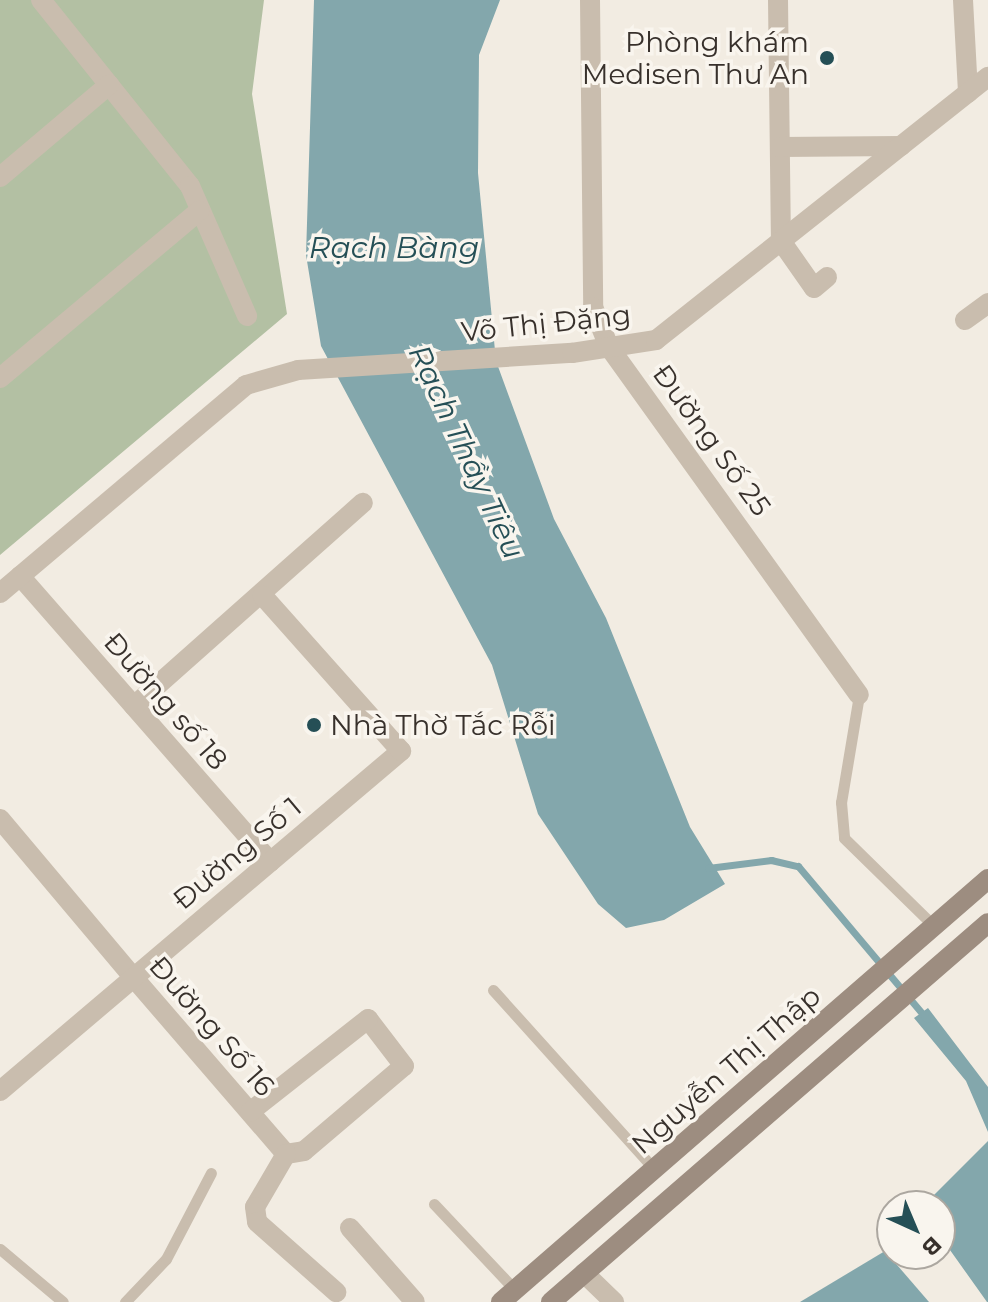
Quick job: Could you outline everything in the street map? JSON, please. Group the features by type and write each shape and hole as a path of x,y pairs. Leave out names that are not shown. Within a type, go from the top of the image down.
{"main road":[{"name":"Nguyễn Thị Thập","path":"508,1296 988,879"},
{"path":"551,1302 988,923"}],"street":[{"path":"41,0 190,186 247,316"},
{"name":"Đường Số 25","path":"590,0 593,307 609,347 859,695"},
{"path":"778,0 781,241 814,288 827,277"},
{"path":"963,0 968,93"},
{"name":"Võ Thị Đặng","path":"0,593 246,385 298,370 572,353 656,340 988,77"},
{"path":"0,177 109,85"},
{"path":"780,147 901,146"},
{"path":"0,378 199,211"},
{"path":"965,320 988,303"},
{"path":"134,706 263,596 363,503"},
{"name":"Đường số 18","path":"20,576 270,862"},
{"name":"Đường Số 1","path":"0,1091 401,751 263,596"},
{"name":"Đường Số 16","path":"0,819 286,1154"},
{"path":"250,1112 368,1019 404,1066 304,1151 286,1154 255,1207 257,1222 336,1292"},
{"path":"350,1228 415,1302"},
{"path":"584,1273 614,1302"}],"lane":[{"path":"859,695 841,802 844,838 934,926"},
{"path":"493,990 654,1169"},
{"path":"125,1302 166,1259 211,1173"},
{"path":"434,1204 508,1296"},
{"path":"0,1249 63,1302"}],"green space":[{"path":"0,0 264,0 252,94 287,314 0,555"}],"water":[{"name":"Rạch Bàng","path":"314,0 500,0 479,55 478,173 496,361 554,519 606,618 690,827 725,884 664,920 626,928 598,904 538,814 492,665 321,346 306,255"},
{"path":"928,1008 988,1087 988,1132 966,1081 914,1018"},
{"path":"988,1141 988,1302 956,1258 956,1190 939,1190"},
{"path":"876,1256 876,1270 901,1270 929,1302 800,1302"}],"waterway":[{"path":"708,868 771,860 798,866 927,1019"}],"place":[{"name":"Phòng khám Medisen Thư An","path":"827,58"},
{"name":"Nhà Thờ Tắc Rỗi","path":"314,725"}],"water label":[{"name":"Rạch Thầy Tiêu","path":"466,452"}]}
